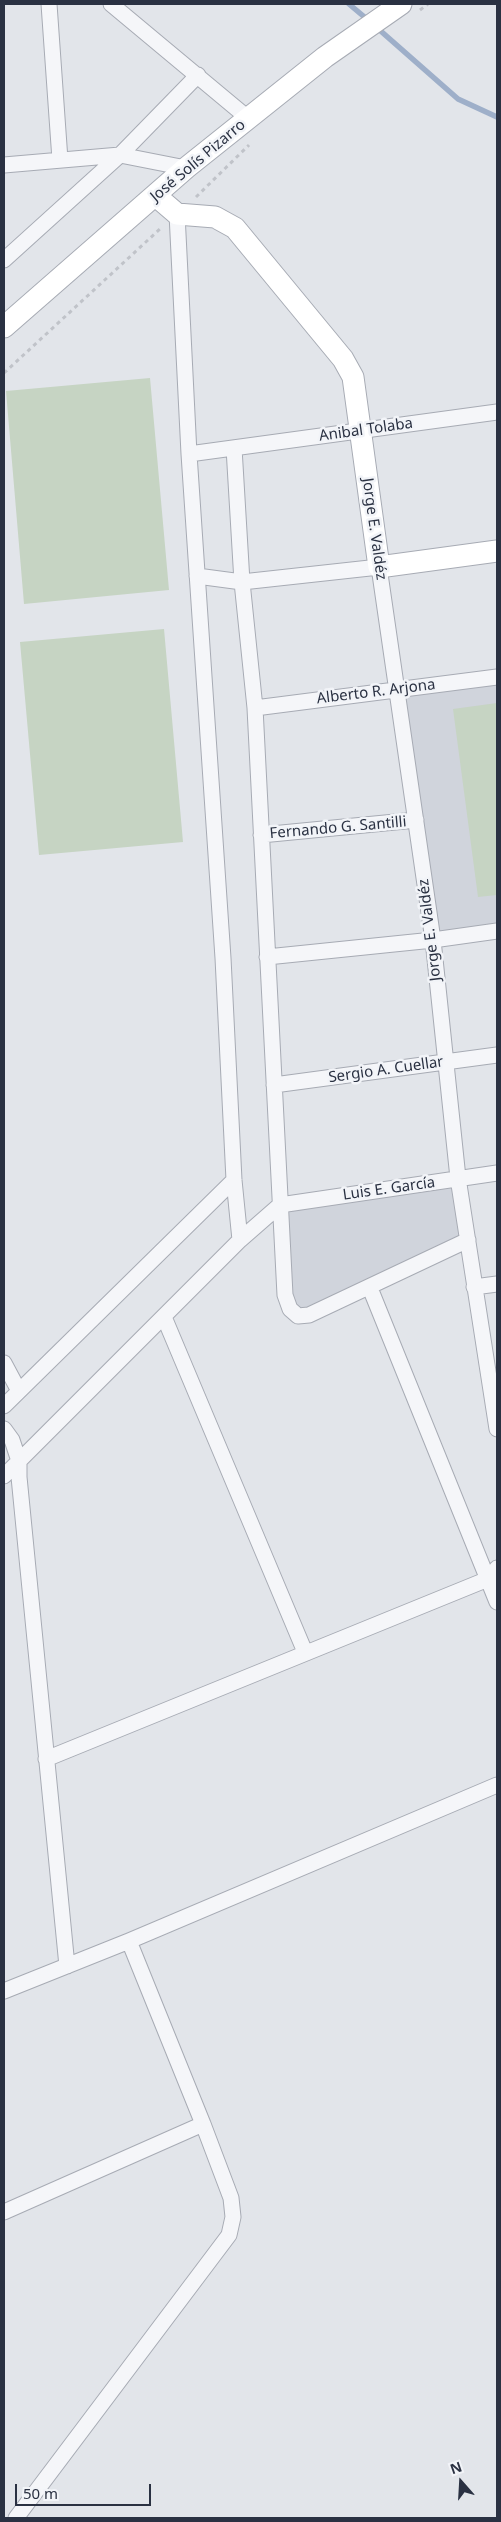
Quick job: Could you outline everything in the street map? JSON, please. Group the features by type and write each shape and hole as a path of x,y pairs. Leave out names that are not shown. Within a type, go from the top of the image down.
{"street":[{"path":"49,4 60,160"},
{"path":"111,4 249,119"},
{"name":"José Solís Pizarro","path":"4,328 186,168 325,57 401,4"},
{"path":"4,260 120,155 198,75"},
{"path":"4,165 120,155 186,168"},
{"path":"156,196 177,214 189,454 223,958 234,1180 240,1240"},
{"name":"Jorge E. Valdéz","path":"177,214 215,217 235,228 343,359 353,377 359,430 433,940 444,1062 458,1178 496,1421"},
{"name":"Anibal Tolaba","path":"189,454 497,412"},
{"path":"234,448 242,582 255,708 285,1295 290,1309 298,1316 309,1316 468,1240"},
{"path":"197,576 242,582 379,567 497,551"},
{"name":"Alberto R. Arjona","path":"255,708 497,677"},
{"name":"Fernando G. Santilli","path":"261,835 416,820"},
{"path":"267,957 433,940 497,931"},
{"name":"Sergio A. Cuellar","path":"274,1085 497,1055"},
{"name":"Luis E. García","path":"280,1205 497,1173"},
{"path":"4,1406 234,1180"},
{"path":"4,1476 240,1240 280,1205"},
{"path":"474,1287 497,1284"},
{"path":"370,1288 492,1573 497,1602"},
{"path":"164,1317 305,1652"},
{"path":"4,1363 19,1391"},
{"path":"4,1429 12,1440 20,1461 19,1477 67,1966"},
{"path":"46,1760 492,1573"},
{"path":"4,1991 129,1941 497,1785"},
{"path":"16,2518 229,2236 233,2217 231,2198 129,1941"},
{"path":"4,2212 203,2124"}],"path":[{"path":"4,373 177,214"}],"shaded area":[{"path":"497,679 497,929 434,938 399,690"},
{"path":"457,1179 467,1240 309,1314 291,1308 282,1206"}],"green space":[{"path":"150,378 169,590 24,604 6,391"},
{"path":"164,629 183,842 39,855 20,642"},
{"path":"497,703 497,895 478,897 453,709"}],"waterway":[{"path":"349,4 368,20"},
{"path":"375,26 458,99 497,117"}]}
